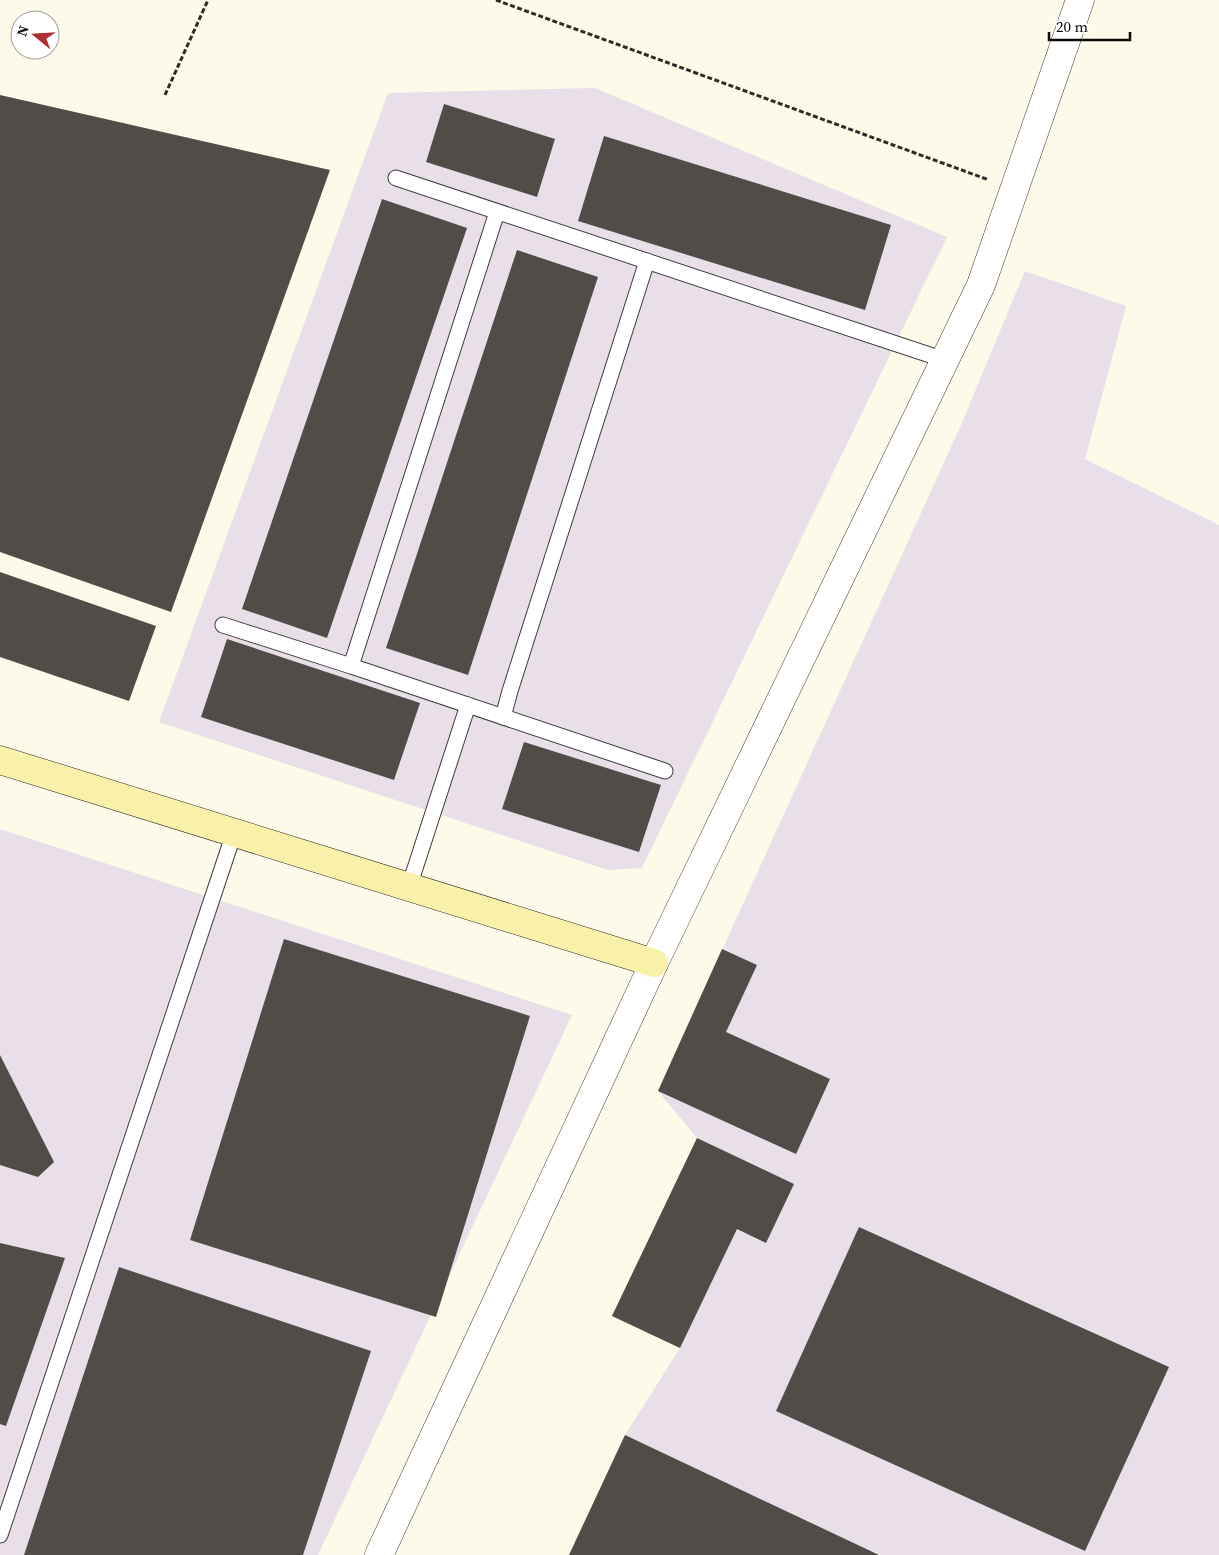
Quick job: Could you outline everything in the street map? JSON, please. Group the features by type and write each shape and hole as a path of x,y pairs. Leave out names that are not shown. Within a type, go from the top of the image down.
{"street":[{"path":"379,1555 654,963 981,285 1080,0"},
{"path":"0,760 654,963"}],"lane":[{"path":"396,178 945,360"},
{"path":"351,666 498,212"},
{"path":"503,717 647,261"},
{"path":"223,625 666,771"},
{"path":"409,887 468,705"},
{"path":"0,1535 234,833"}],"path":[{"path":"165,95 208,0"},
{"path":"496,0 1014,190"}],"shaded area":[{"path":"595,88 947,237 642,868 608,870 159,722 388,93"},
{"path":"1025,271 1126,306 1085,459 1219,525 1219,1555 569,1555 625,1435 680,1348 612,1316 697,1138 658,1091 961,425"},
{"path":"0,829 572,1015 318,1555 0,1555"}],"building":[{"path":"0,95 330,170 171,612 0,552"},
{"path":"444,104 555,139 537,197 426,162"},
{"path":"604,136 891,225 865,310 578,221"},
{"path":"382,199 467,228 327,638 242,609"},
{"path":"517,250 598,277 468,675 386,648"},
{"path":"0,572 156,626 129,701 0,657"},
{"path":"227,639 420,703 394,780 201,717"},
{"path":"524,742 661,785 639,852 502,809"},
{"path":"284,939 530,1016 436,1317 190,1240"},
{"path":"722,949 757,965 726,1032 830,1079 796,1154 658,1091"},
{"path":"0,1055 54,1162 38,1177 0,1165"},
{"path":"697,1138 794,1184 766,1243 737,1229 680,1348 612,1316"},
{"path":"859,1227 1169,1367 1085,1551 776,1411"},
{"path":"0,1243 65,1258 6,1426 0,1424"},
{"path":"119,1267 371,1351 303,1555 24,1555"},
{"path":"625,1435 879,1555 569,1555"}]}
